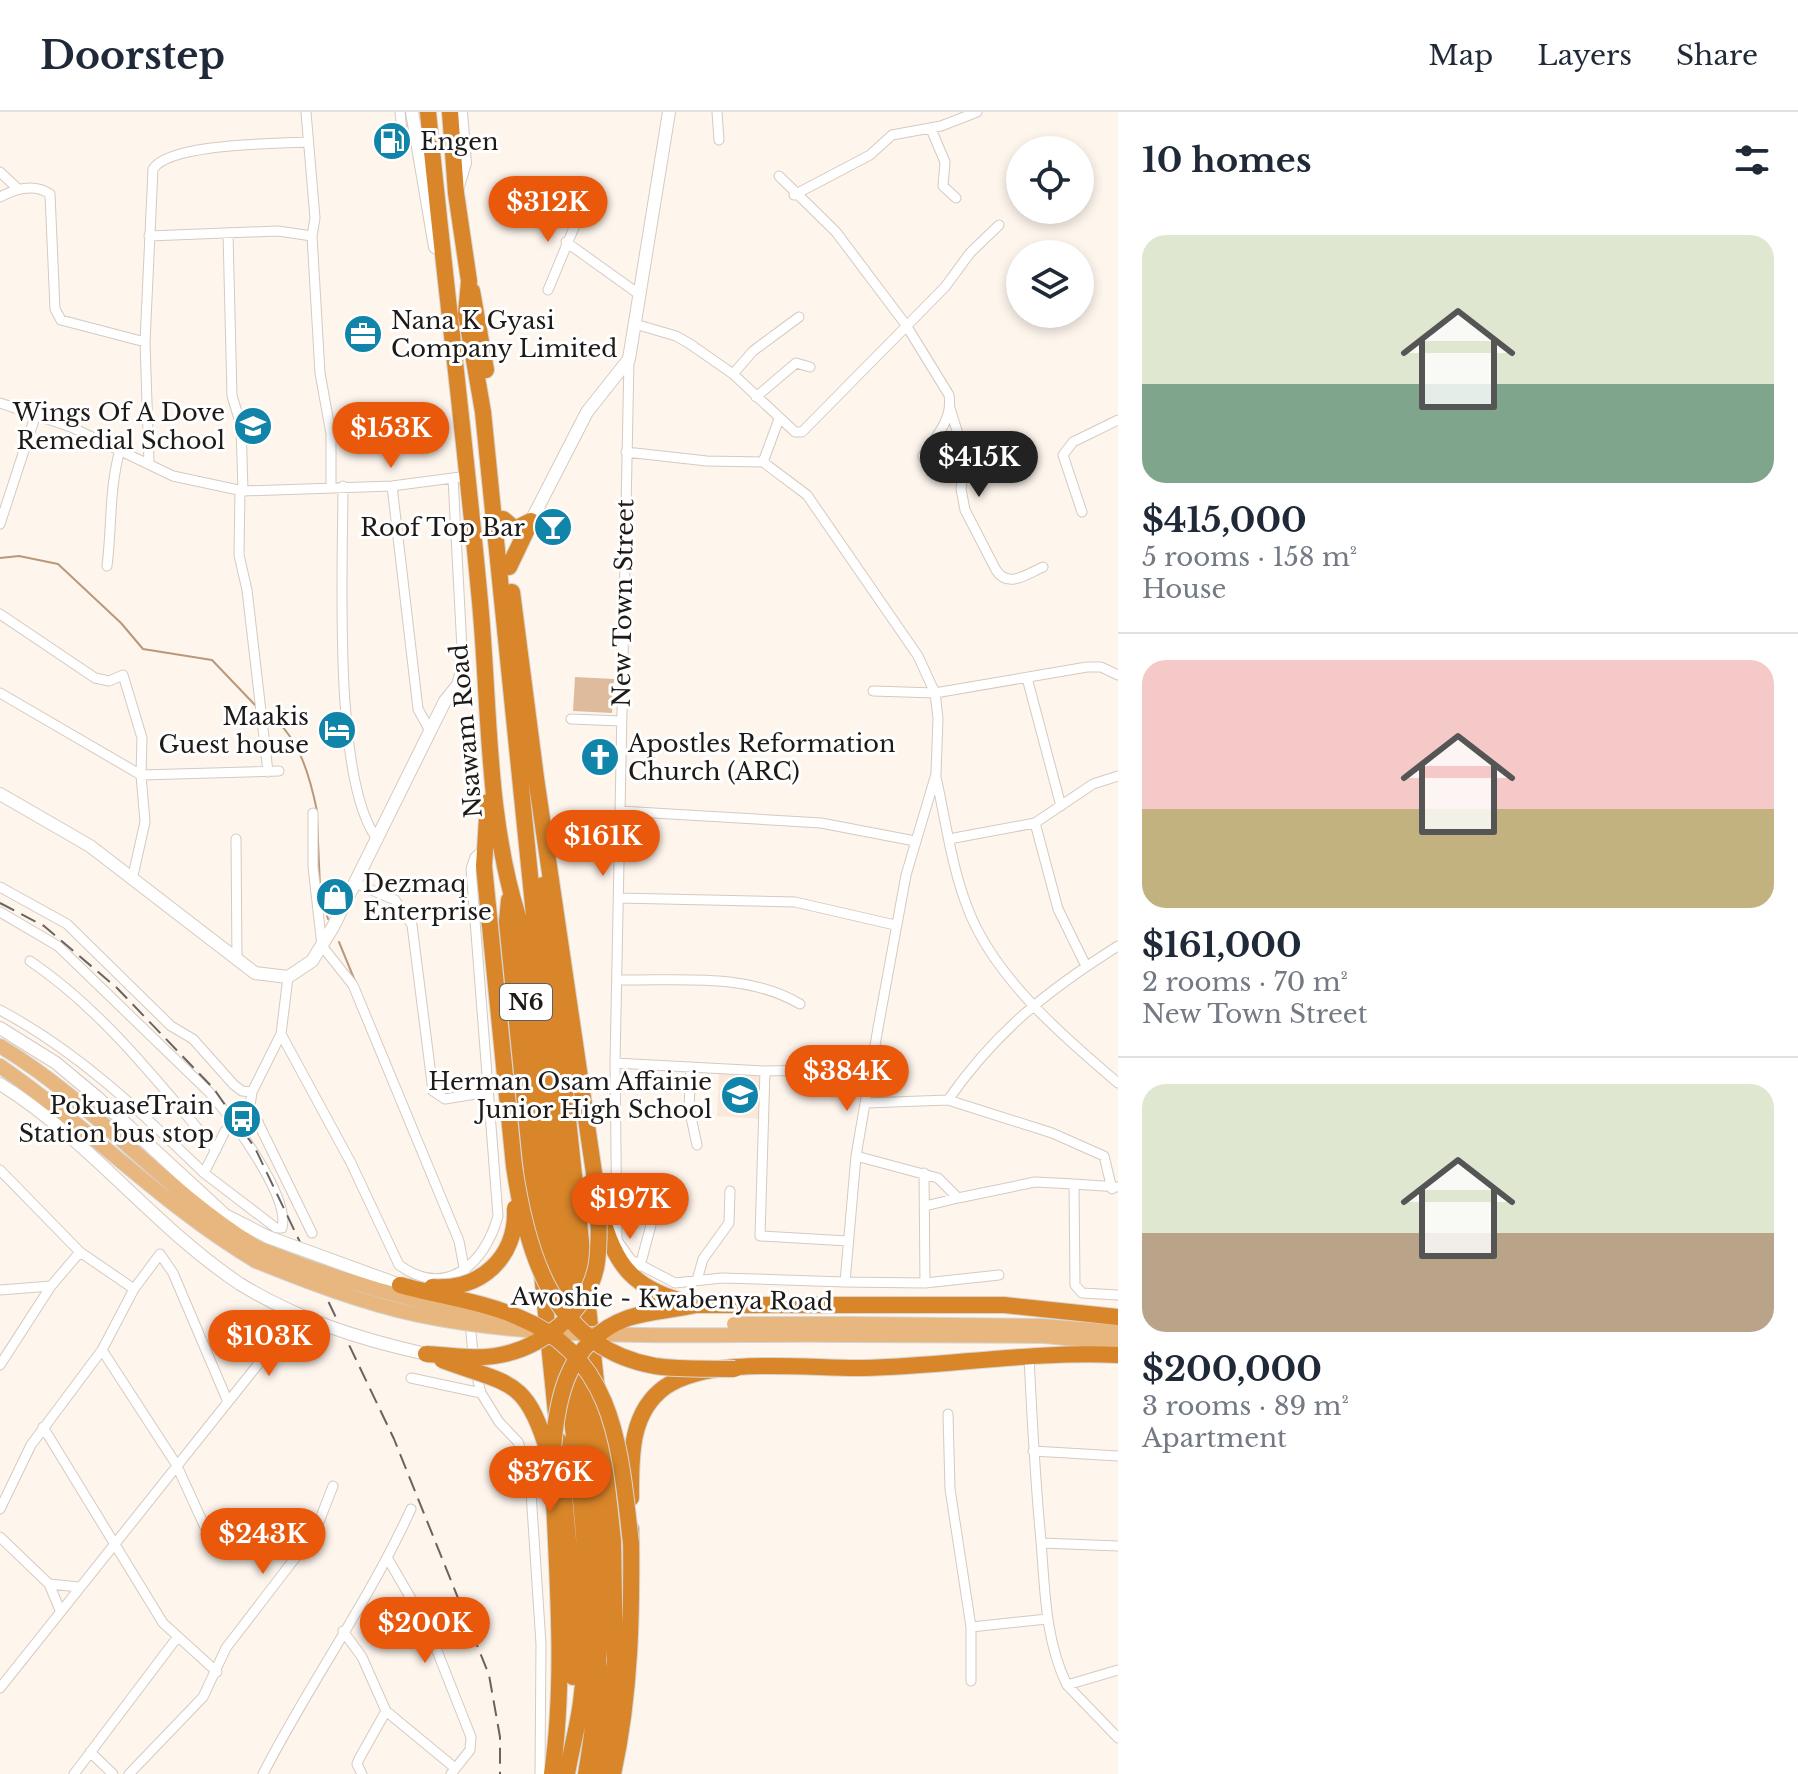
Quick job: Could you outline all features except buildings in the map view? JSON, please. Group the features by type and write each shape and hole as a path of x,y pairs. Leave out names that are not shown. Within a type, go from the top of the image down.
{"highway":[{"name":"Nsawam Road","path":"428,112 444,259 460,477 481,614 490,777 509,890 507,922 571,1572 574,1732 567,1774"},
{"name":"Nsawam Road","path":"450,112 456,193 469,281 466,314 483,412 601,1568 597,1706 586,1774"},
{"path":"469,281 479,314 536,778 573,1011 599,1207 610,1245 629,1275 655,1294 696,1305"},
{"path":"503,519 515,529 531,521"},
{"path":"509,567 531,521"},
{"path":"400,1285 443,1288 461,1285 492,1269 503,1258 516,1223 514,1166 484,849 490,777"},
{"path":"536,778 546,920 613,1541 615,1661 599,1774"},
{"path":"514,1166 527,1235 541,1279 553,1299 582,1331 611,1350 654,1366 735,1369 835,1367 1118,1355"},
{"path":"426,1354 498,1356 540,1341 558,1326 590,1284 596,1267 599,1207"},
{"path":"400,1285 520,1317 545,1330 569,1349 595,1381 611,1415 631,1543"},
{"path":"552,1774 558,1732 559,1654 552,1469 559,1393 577,1356 607,1328 629,1318 696,1305 1004,1305 1118,1317"},
{"path":"426,1354 498,1378 518,1390 539,1419 552,1469"},
{"path":"613,1774 623,1728 632,1631 633,1441 641,1416 650,1401 680,1379 735,1369"}],"main road":[{"name":"Awoshie - Kwabenya Road","path":"0,1046 87,1107 184,1197 261,1249"},
{"name":"Awoshie - Kwabenya Road","path":"0,1066 30,1086 173,1206 261,1249 340,1281 390,1296 514,1320 850,1329"},
{"path":"850,1329 1041,1326 1118,1332"},
{"path":"850,1329 1044,1336 1118,1343"}],"street":[{"path":"306,112 315,218 312,236 320,373 331,434 331,486"},
{"path":"400,112 402,131"},
{"path":"415,112 430,132"},
{"path":"415,112 435,246 444,259"},
{"path":"456,193 465,163 461,112"},
{"path":"531,521 587,412 629,359 669,112"},
{"path":"717,112 719,140"},
{"path":"794,195 870,155 892,135 931,129 977,112"},
{"path":"931,129 945,162 943,186 956,198"},
{"path":"149,463 145,342 152,175 161,159 221,148 307,142"},
{"path":"0,172 17,188"},
{"path":"779,176 794,195 836,232 906,325 949,395 965,457 961,489 965,510 1000,578 1010,581 1043,567"},
{"path":"0,197 17,188 43,190 50,194 55,309 61,320 68,325 106,330 145,342"},
{"path":"548,290 580,213"},
{"path":"635,324 683,339 733,374 795,432 802,432 999,225"},
{"path":"149,236 278,231 312,236"},
{"path":"228,233 232,396 240,421 239,555 247,590 268,772"},
{"path":"566,242 640,295"},
{"path":"733,374 753,351 799,317"},
{"name":"New Town Street","path":"629,359 615,1063 617,1240 624,1254 640,1266 675,1283 697,1280 925,1283 999,1275"},
{"path":"756,397 796,363 810,367"},
{"path":"0,403 36,414 173,476 241,490 392,486 460,477 463,668 458,685 430,731 378,840 322,946 312,961 288,977 268,977 237,961 80,839 0,794"},
{"path":"930,470 923,456 941,432 950,407"},
{"path":"0,524 36,414"},
{"path":"763,462 779,419"},
{"path":"1082,512 1063,455 1073,442 1118,420"},
{"path":"107,566 112,522 112,477 120,450"},
{"path":"626,452 707,461 763,462 807,495 910,643 935,693 939,753 936,774 915,841 895,925 856,1156 845,1282"},
{"path":"343,486 346,715 365,820 378,840"},
{"path":"392,486 418,709 430,731"},
{"path":"0,614 95,678 109,681 123,675 142,738 141,775 146,811 132,880"},
{"path":"873,691 935,693 1087,667 1101,667 1118,675"},
{"path":"1027,678 1061,806"},
{"path":"0,693 141,775 279,771"},
{"path":"571,719 621,721"},
{"path":"936,774 949,839 970,914 986,944 1033,1004 1118,1083"},
{"path":"949,839 1035,823 1093,784 1118,776"},
{"path":"620,811 821,823 915,841"},
{"path":"313,813 313,867 322,946 353,985 459,1241 467,1271 474,1365 481,1393 499,1422 518,1442 530,1477 541,1644 540,1774"},
{"path":"1035,823 1058,909 1086,966"},
{"path":"236,839 237,961"},
{"path":"281,1034 351,1163 399,1265 426,1277 450,1277 467,1271 493,1233 498,1216 471,869 475,857 484,849"},
{"path":"355,883 395,900 412,925 433,1091 445,1099 488,1092"},
{"path":"0,887 67,924 171,1026 193,1039 234,1085 242,1091 252,1092"},
{"path":"619,898 795,902 895,925"},
{"path":"0,912 58,946 209,1092 229,1115 273,1190 281,1208 282,1228 266,1221 204,1173 119,1092 46,1037 0,1010"},
{"path":"948,1100 980,1055 1033,1004 1118,946"},
{"path":"30,961 69,990 162,1083 216,1150"},
{"path":"288,977 281,1034 252,1092 252,1113 312,1233"},
{"path":"617,980 738,983 778,991 800,1004"},
{"path":"0,1028 56,1063 98,1098 261,1249 400,1285"},
{"path":"615,1063 765,1071 871,1069"},
{"path":"691,1067 689,1108 697,1145"},
{"path":"765,1071 760,1236 848,1241"},
{"path":"0,1084 65,1133 197,1255 240,1284 301,1318 372,1342 426,1354"},
{"path":"866,1103 948,1100 1089,1147 1104,1156 1115,1188 1035,1182 925,1206"},
{"path":"204,1173 225,1131"},
{"path":"856,1156 938,1178 958,1198"},
{"path":"0,1170 80,1252 134,1289"},
{"path":"924,1173 925,1283"},
{"path":"273,1190 285,1183"},
{"path":"1074,1184 1075,1285 1082,1293 1118,1295"},
{"path":"697,1280 703,1259 729,1223 730,1191"},
{"path":"640,1266 651,1225"},
{"path":"0,1365 51,1286 80,1252"},
{"path":"0,1509 43,1427 102,1350 134,1289 160,1254 165,1257 228,1402"},
{"path":"0,1290 51,1286"},
{"path":"0,1688 283,1333"},
{"path":"102,1350 176,1464 215,1549"},
{"path":"1029,1357 1033,1451 1047,1619 1056,1660 1067,1685 1118,1738"},
{"path":"411,1378 481,1393"},
{"path":"948,1414 950,1489 971,1627 971,1681"},
{"path":"43,1427 176,1639 217,1672"},
{"path":"1033,1451 1118,1456"},
{"path":"129,1774 203,1697 226,1648 315,1532 333,1486"},
{"path":"265,1773 343,1631 388,1559 411,1509"},
{"path":"0,1537 49,1584 60,1610"},
{"path":"1041,1543 1118,1546"},
{"path":"343,1631 362,1657 386,1711 453,1771 470,1750 471,1737 428,1628 388,1559"},
{"path":"49,1584 79,1587"},
{"path":"971,1627 1047,1619"},
{"path":"74,1774 176,1639"},
{"path":"1067,1685 1118,1670"},
{"path":"362,1774 357,1764 386,1711"},
{"path":"90,1752 113,1774"}],"shaded area":[{"path":"575,677 614,679 612,713 573,711"},
{"name":"Herman Osam Affainie Junior High School","path":"719,1072 763,1075 760,1119 717,1116"}],"waterway":[{"path":"0,558 19,556 58,564 121,623 143,649 212,660 255,705"},
{"path":"264,710 294,742 310,782 317,811"},
{"path":"317,818 320,887"},
{"path":"321,894 328,919"},
{"path":"339,942 355,981"}],"railway":[{"path":"0,903 44,926 117,988 214,1089 255,1148 394,1439 489,1675 500,1737 500,1774"}],"place":[{"name":"Engen","path":"392,141"},
{"name":"Nana K Gyasi Company Limited","path":"363,334"},
{"name":"Wings Of A Dove Remedial School","path":"253,426"},
{"name":"Roof Top Bar","path":"553,527"},
{"name":"Maakis Guest house","path":"337,730"},
{"name":"Apostles Reformation Church (ARC)","path":"600,757"},
{"name":"Dezmaq Enterprise","path":"335,897"},
{"name":"Herman Osam Affainie Junior High School","path":"740,1095"},
{"name":"PokuaseTrain Station bus stop","path":"242,1119"}]}
